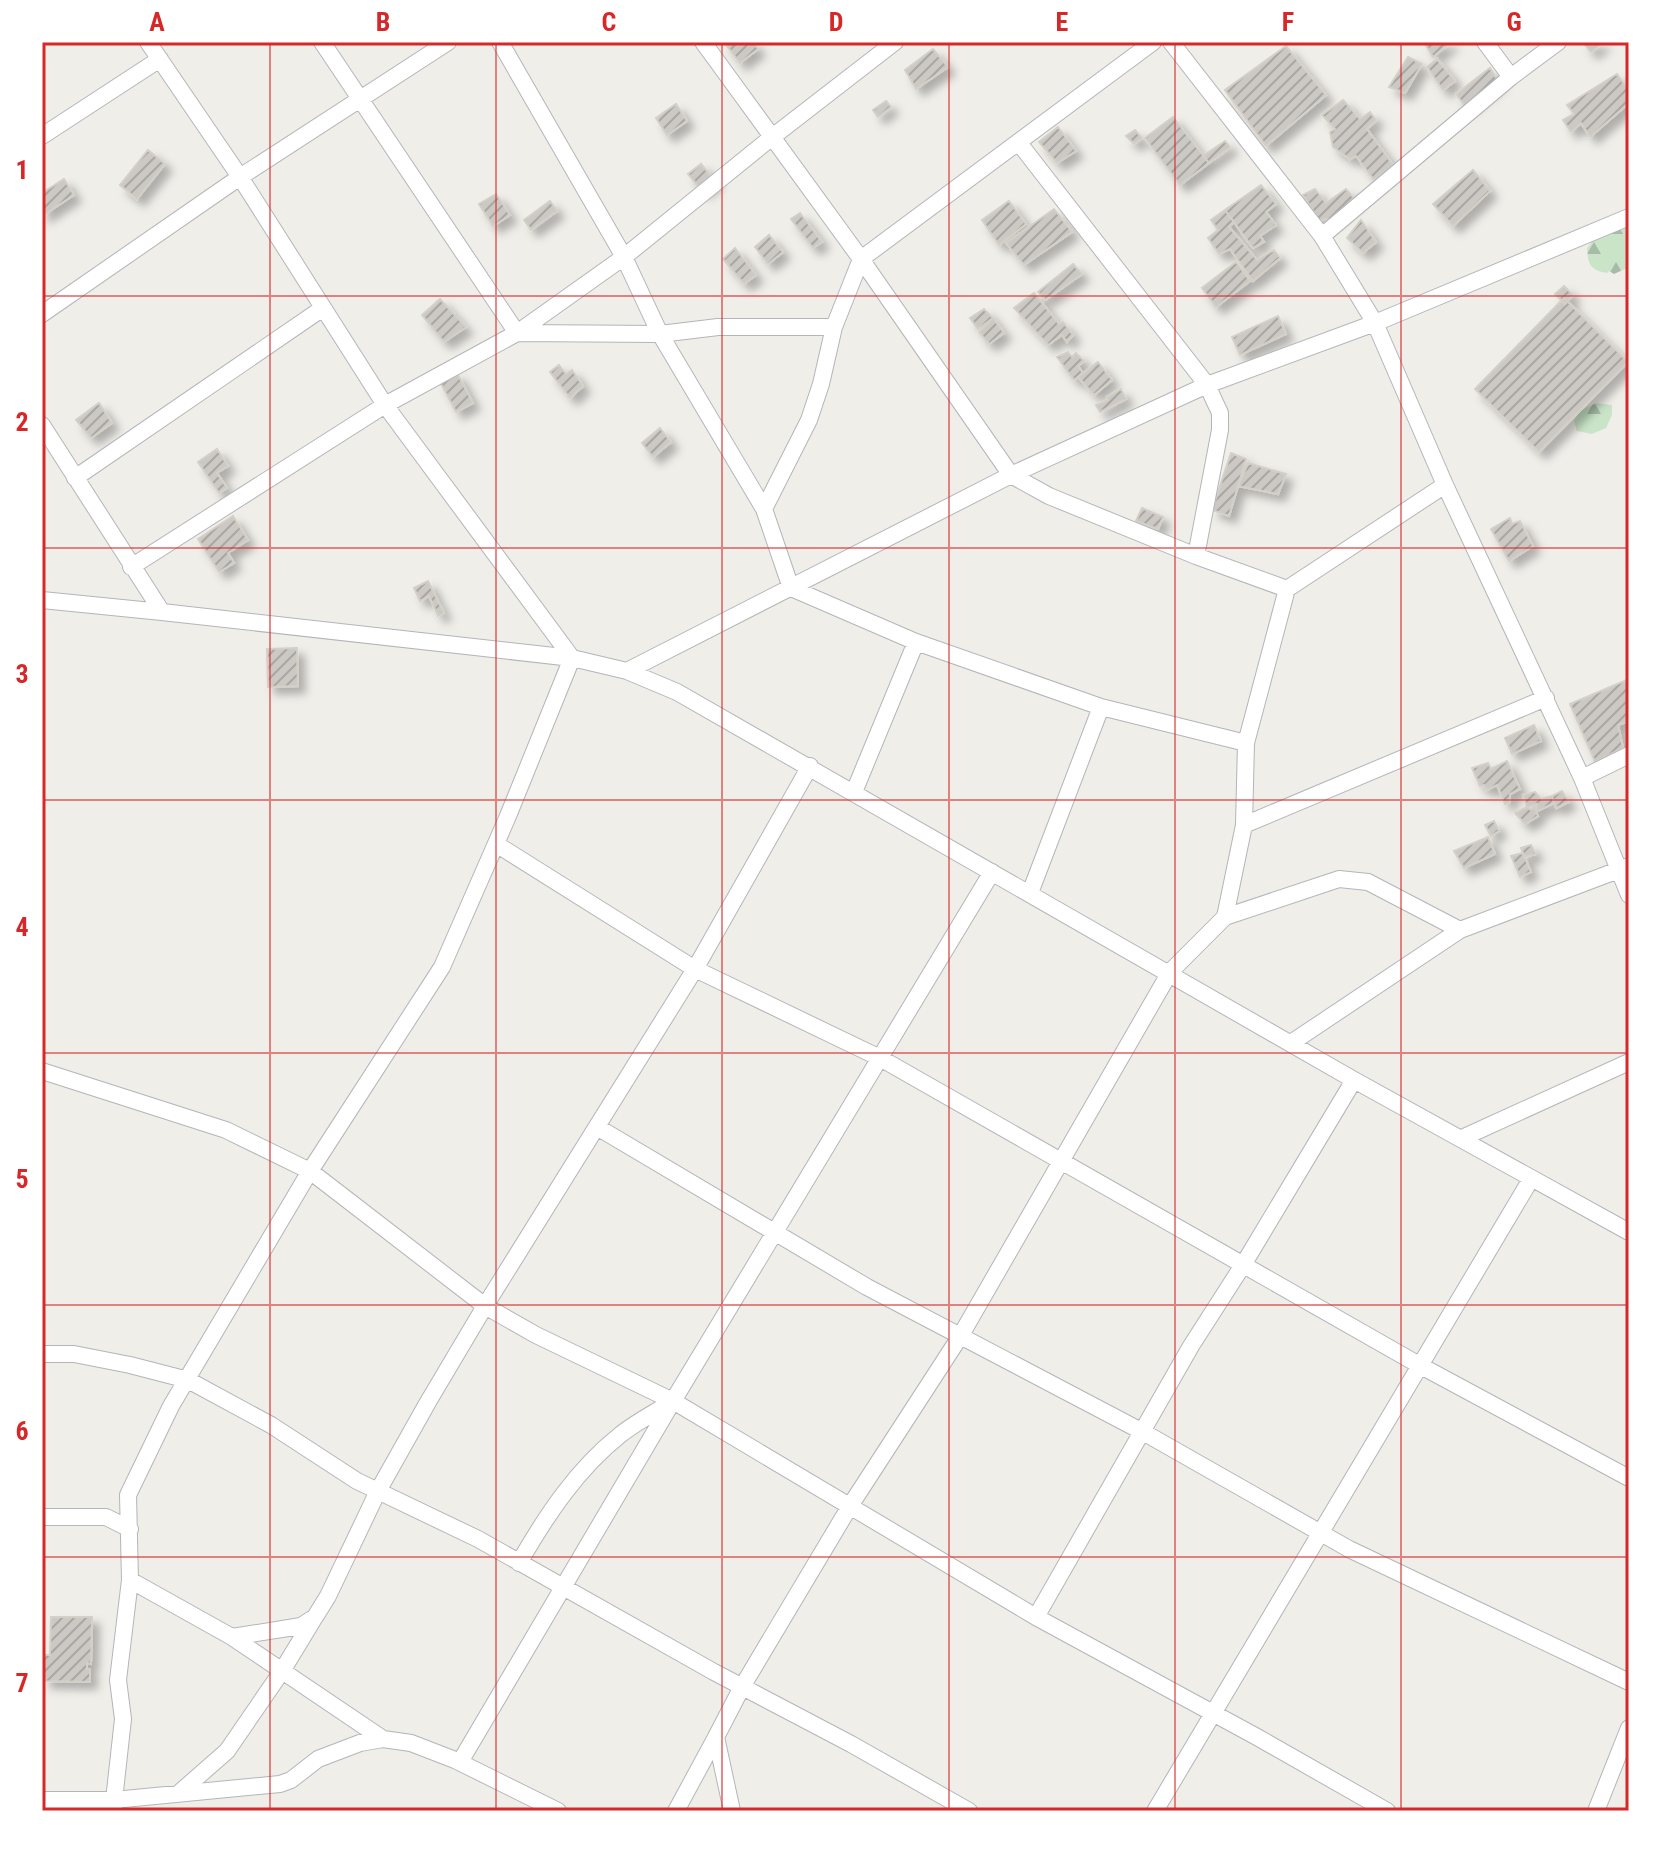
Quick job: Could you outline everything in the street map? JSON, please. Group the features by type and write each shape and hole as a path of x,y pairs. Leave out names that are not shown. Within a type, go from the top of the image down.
{"street":[{"path":"148,42 240,177 385,405 572,658"},
{"path":"322,42 517,333"},
{"path":"42,314 240,177 448,42"},
{"path":"500,42 624,257 660,334 764,509 791,588 916,642 1101,707 1246,743"},
{"path":"703,42 861,259 1011,475 1049,496 1287,589"},
{"path":"131,567 385,405 517,333 624,257 895,42"},
{"path":"764,509 809,420 834,327 861,259 1153,42"},
{"path":"1171,42 1322,236 1375,323 1445,485 1624,869 1629,895"},
{"path":"1485,42 1511,77"},
{"path":"1322,236 1511,77 1558,42"},
{"path":"42,136 160,59"},
{"path":"1019,143 1207,385 1220,413 1220,430 1196,556"},
{"path":"627,671 1011,475 1207,385 1375,323 1629,217"},
{"path":"75,478 323,308"},
{"path":"517,333 660,334 718,327 834,327"},
{"path":"42,425 162,612"},
{"path":"1225,917 1244,825 1246,743 1287,589 1445,485"},
{"path":"42,600 572,658 627,671 677,692 810,766 1354,1080 1629,1232"},
{"path":"854,792 916,642"},
{"path":"114,1805 123,1719 118,1680 130,1580 128,1495 171,1406 310,1171 442,967 572,658"},
{"path":"1244,825 1546,698"},
{"path":"1030,893 1101,707"},
{"path":"1582,778 1629,755"},
{"path":"178,1794 227,1751 282,1671 328,1596 378,1491 485,1306 695,969 810,766"},
{"path":"496,844 695,969 880,1058 1421,1366 1629,1478"},
{"path":"1291,1043 1460,930 1624,869"},
{"path":"460,1762 992,872"},
{"path":"676,1811 742,1687 850,1506 961,1335 1170,972 1225,917 1339,879 1368,882 1392,892 1460,930"},
{"path":"1462,1138 1629,1062"},
{"path":"42,1071 226,1130 310,1171 485,1306 536,1335 673,1401 1036,1617 1387,1811"},
{"path":"1036,1617 1191,1346 1354,1080"},
{"path":"597,1127 867,1287 1143,1432 1349,1549 1629,1682"},
{"path":"1155,1811 1531,1179"},
{"path":"42,1354 74,1354 188,1380 271,1425 357,1481 478,1539 969,1811"},
{"path":"519,1563 551,1508 595,1459 620,1435 673,1401"},
{"path":"42,1517 106,1517 130,1529"},
{"path":"130,1580 232,1637 383,1739"},
{"path":"232,1637 301,1626 315,1617"},
{"path":"1596,1811 1629,1728"},
{"path":"716,1737 732,1811"},
{"path":"42,1800 114,1805 178,1794 280,1784 291,1780 318,1759 360,1743 383,1739 411,1743 460,1762 558,1811"}],"green space":[{"path":"1628,224 1629,271 1625,269 1614,274 1594,269 1588,259 1589,239"},
{"path":"1596,403 1612,405 1612,415 1606,428 1592,434 1577,431 1574,421 1580,411"}],"building":[{"path":"724,42 753,42 758,49 740,63"},
{"path":"1424,42 1451,42 1433,57"},
{"path":"1583,42 1603,42 1591,52"},
{"path":"1286,46 1326,95 1266,146 1225,90"},
{"path":"933,49 948,67 916,89 905,70"},
{"path":"1408,57 1422,64 1405,93 1389,87"},
{"path":"1437,59 1455,81 1443,90 1427,67"},
{"path":"1490,68 1498,81 1465,106 1456,94"},
{"path":"1617,74 1629,91 1629,103 1590,137 1581,123 1571,132 1563,120 1574,114 1567,105"},
{"path":"1343,100 1360,119 1370,112 1376,120 1367,129 1393,165 1374,180 1356,156 1350,159 1333,147 1330,132 1335,129 1322,115"},
{"path":"886,101 891,107 878,117 873,110"},
{"path":"676,104 687,121 667,135 656,118"},
{"path":"1173,117 1209,163 1180,185 1145,138"},
{"path":"1058,127 1076,151 1057,163 1039,142"},
{"path":"1135,130 1142,138 1134,144 1126,136"},
{"path":"1225,141 1230,147 1209,163 1203,156"},
{"path":"148,150 165,164 137,199 120,185"},
{"path":"701,164 715,181 702,191 688,174"},
{"path":"1473,170 1490,191 1453,226 1433,204"},
{"path":"64,179 74,195 42,216 42,193"},
{"path":"1261,185 1276,204 1266,212 1276,225 1260,236 1264,242 1253,248 1225,210"},
{"path":"1315,189 1326,203 1346,189 1354,198 1330,219 1319,220 1303,195"},
{"path":"496,194 510,215 493,226 479,204"},
{"path":"550,201 557,211 531,230 524,220"},
{"path":"1009,201 1026,224 999,245 982,220"},
{"path":"1054,209 1072,232 1024,265 1006,243"},
{"path":"1225,210 1234,222 1229,227 1257,260 1274,250 1280,258 1253,281 1230,249 1219,254 1208,238 1218,230 1211,220"},
{"path":"800,213 822,242 813,248 791,219"},
{"path":"1361,220 1376,242 1363,253 1347,238"},
{"path":"769,235 783,252 768,264 755,247"},
{"path":"735,248 756,275 744,284 723,259"},
{"path":"1236,262 1250,281 1216,307 1202,288"},
{"path":"1073,264 1082,274 1045,300 1038,292"},
{"path":"1564,286 1573,295 1565,304 1555,294"},
{"path":"1034,293 1059,324 1063,322 1073,335 1067,342 1062,335 1048,345 1014,308"},
{"path":"1564,298 1628,362 1539,452 1475,389"},
{"path":"440,299 466,327 444,342 422,315"},
{"path":"984,309 993,318 978,329 970,318"},
{"path":"1278,316 1286,334 1240,355 1232,337"},
{"path":"993,318 1004,333 989,344 979,332"},
{"path":"1068,352 1072,357 1076,353 1084,361 1078,366 1083,373 1074,380 1057,357"},
{"path":"1098,362 1112,380 1094,395 1078,377"},
{"path":"559,365 566,374 572,370 583,386 570,398 550,372"},
{"path":"457,373 473,403 456,412 440,382"},
{"path":"1121,389 1126,399 1100,412 1096,405"},
{"path":"99,403 112,423 91,438 76,420"},
{"path":"660,428 671,442 653,457 642,443"},
{"path":"217,449 228,466 217,473 227,488 219,493 198,462"},
{"path":"1231,453 1246,459 1229,516 1212,510"},
{"path":"1248,463 1286,474 1278,494 1238,486"},
{"path":"1142,508 1163,517 1158,529 1136,521"},
{"path":"233,516 248,540 228,553 234,563 219,572 198,539"},
{"path":"1510,518 1512,524 1520,521 1533,546 1509,561 1491,529"},
{"path":"428,581 444,613 438,616 429,596 420,601 414,588"},
{"path":"297,648 298,686 268,687 267,649"},
{"path":"1629,679 1629,721 1618,725 1623,748 1595,762 1570,704"},
{"path":"1534,725 1541,741 1512,754 1505,738"},
{"path":"1507,761 1520,789 1510,794 1510,802 1505,804 1497,785 1487,790 1484,785 1480,786 1472,768 1488,763 1491,769"},
{"path":"1562,791 1569,802 1556,808 1552,796"},
{"path":"1535,792 1541,799 1552,796 1554,803 1536,812 1537,804 1527,807 1523,795"},
{"path":"1527,807 1531,810 1534,807 1538,816 1525,824 1515,813"},
{"path":"1494,821 1499,831 1491,836 1485,825"},
{"path":"1488,837 1495,854 1464,868 1454,851"},
{"path":"1531,845 1536,854 1524,857 1521,848"},
{"path":"1523,853 1531,872 1520,877 1511,856"},
{"path":"51,1617 92,1617 91,1664 87,1663 90,1682 44,1681 44,1655 50,1655"}]}
